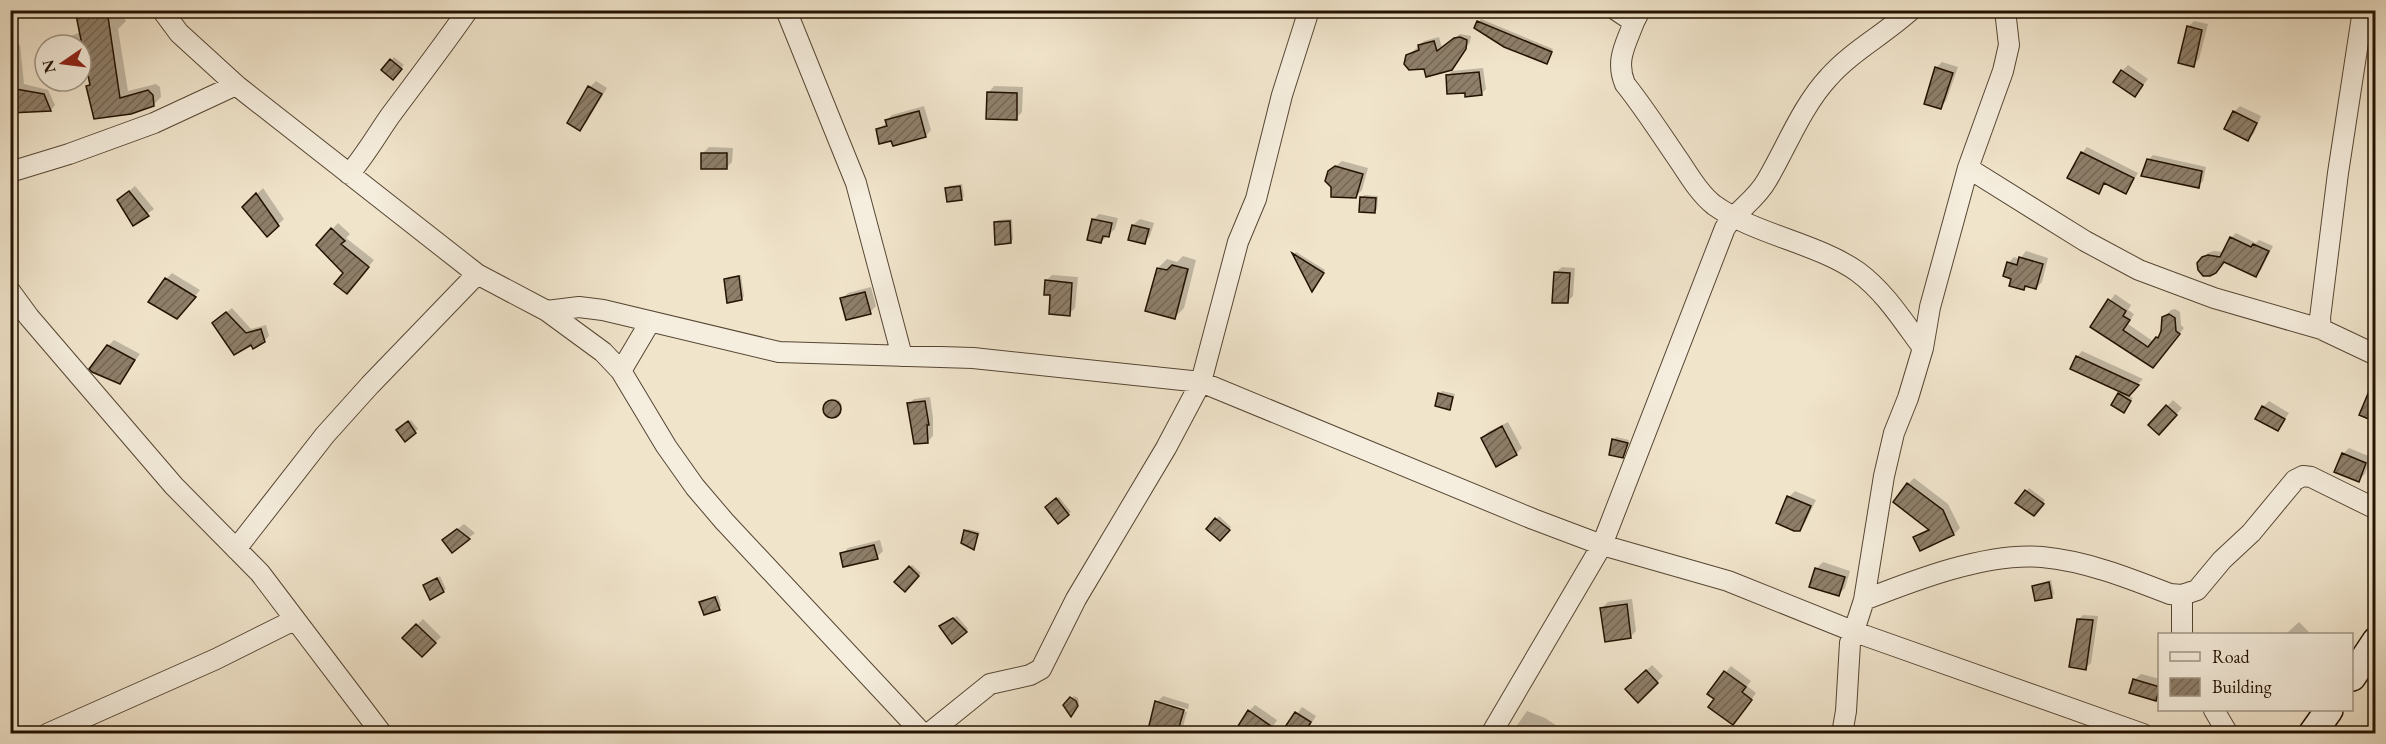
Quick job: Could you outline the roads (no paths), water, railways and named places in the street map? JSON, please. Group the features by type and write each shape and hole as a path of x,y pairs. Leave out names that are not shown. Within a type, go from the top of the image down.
{"street":[{"path":"162,10 179,33 236,85 477,274 547,311 603,352 621,370 666,446 695,488 923,734"},
{"path":"350,174 468,10"},
{"path":"786,10 856,183 902,356"},
{"path":"928,734 990,684 1030,675 1041,669 1076,599 1166,448 1201,382 1238,242 1256,199 1282,95 1309,10"},
{"path":"1616,10 1637,16 1620,66 1625,84 1695,185 1713,204 1783,239 1837,260 1857,271 1877,288 1923,348"},
{"path":"1491,734 1602,545 1720,240 1734,215 1752,201 1766,182 1794,130 1827,79 1842,63 1891,29 1911,10"},
{"path":"1842,734 1847,700 1850,643 1864,600 1884,476 1894,433 1908,398 1923,348 1930,307 1968,168 2003,70 2009,45 2005,10"},
{"path":"2321,329 2320,318 2338,173 2363,10"},
{"path":"10,172 69,154 153,123 236,85"},
{"path":"1968,168 2085,241 2139,270 2214,298 2321,329 2376,355"},
{"path":"236,549 325,435 369,385 477,274"},
{"path":"10,291 29,317 174,486 260,573 382,734"},
{"path":"547,311 587,308 622,314 779,352 973,358 1201,382 1533,519 1602,545 1728,580 1855,632 2143,734"},
{"path":"621,370 650,322"},
{"path":"1864,600 1957,568 1999,560 2040,557 2079,562 2170,594 2182,595 2197,590 2222,560 2251,533 2295,480 2311,477 2376,509"},
{"path":"2182,595 2182,633"},
{"path":"48,734 216,659 294,620"},
{"path":"2353,676 2376,641"},
{"path":"2215,711 2228,734"},
{"path":"2312,734 2328,711"}]}
